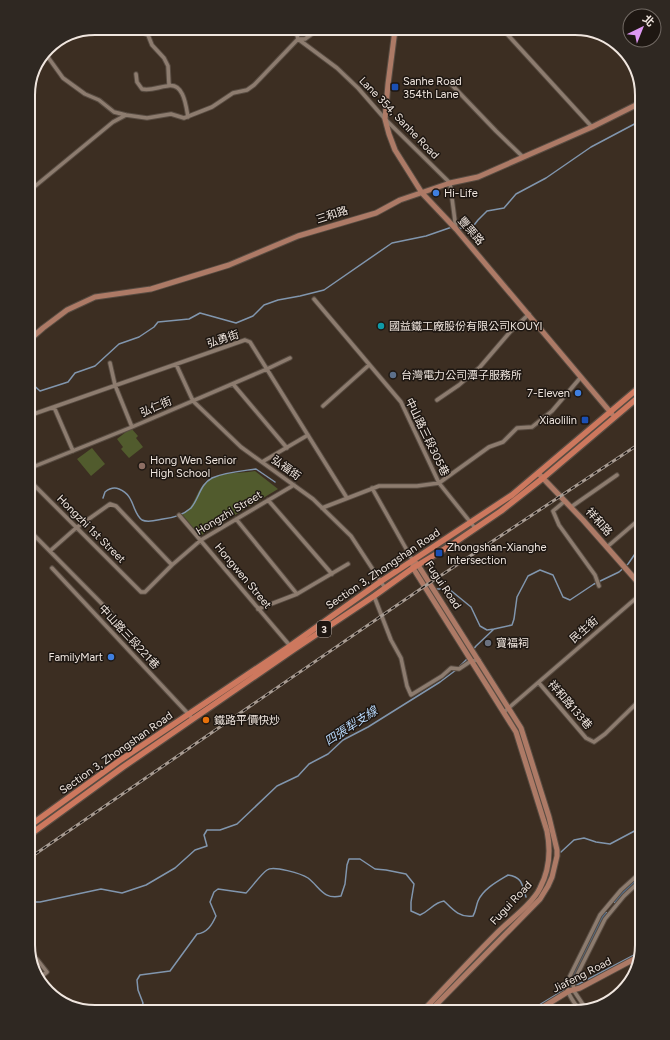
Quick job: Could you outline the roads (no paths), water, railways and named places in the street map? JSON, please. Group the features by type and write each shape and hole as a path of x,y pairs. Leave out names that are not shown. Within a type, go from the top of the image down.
{"main road":[{"name":"Section 3, Zhongshan Road","path":"35,831 292,648 380,582 512,495 635,391"},
{"name":"Section 3, Zhongshan Road","path":"35,822 188,714 374,596 415,566 501,511 543,478 635,400"}],"street":[{"path":"148,35 152,45 164,58 168,66 170,85"},
{"path":"297,35 298,39"},
{"path":"48,57 63,78 85,94 100,100 114,112 147,118 171,114 184,118 212,107 233,93 247,90 298,39 305,39 310,35"},
{"name":"豐栗路","path":"394,35 385,119 395,150 422,193 456,229 529,314 609,412 615,417"},
{"path":"508,35 592,127"},
{"name":"Lane 354, Sanhe Road","path":"298,39 337,68 358,88 385,119 450,183"},
{"path":"136,74 137,82 142,89 149,90 170,85 182,92 188,117"},
{"path":"450,83 523,157"},
{"name":"三和路","path":"35,335 67,310 95,297 150,289 228,265 298,236 325,229 368,214 376,213 400,200 450,183 478,177 592,127 635,106"},
{"path":"35,186 113,122 126,115"},
{"path":"450,183 456,229"},
{"name":"中山路三段305巷","path":"314,299 401,402 439,483 475,528"},
{"path":"437,400 459,385 480,367 510,332 529,314"},
{"name":"弘勇街","path":"35,414 245,340 250,342 347,498"},
{"name":"弘仁街","path":"35,466 132,427 290,358"},
{"path":"110,363 115,385 132,427"},
{"name":"弘福街","path":"176,364 193,401 241,447 313,499 351,536 385,588"},
{"path":"323,406 369,365"},
{"path":"322,508 379,486 417,486 439,483 489,447 503,442 517,428 532,427 552,411 581,378"},
{"path":"233,384 286,448"},
{"path":"54,407 73,451"},
{"path":"262,462 308,435"},
{"name":"祥和路","path":"538,473 571,507 635,580"},
{"path":"571,507 617,475"},
{"name":"Hongzhi 1st Street","path":"35,485 141,592"},
{"name":"Hongzhi Street","path":"141,592 145,592 172,565 201,540 294,485"},
{"path":"372,488 413,561"},
{"path":"268,500 332,574"},
{"path":"565,501 554,511 556,519 595,576 599,586"},
{"path":"50,551 76,528 110,504 116,506 172,565"},
{"name":"Hongwen Street","path":"179,514 292,648"},
{"path":"236,519 297,594"},
{"path":"607,547 635,523"},
{"path":"35,537 111,613"},
{"name":"Fugui Road","path":"413,561 466,654 516,732 547,831 550,846 550,858 540,889 429,1005"},
{"path":"258,609 297,594 348,564"},
{"name":"Fugui Road","path":"415,566 436,591 521,728 553,832 557,856 552,877 540,899 436,1005"},
{"name":"中山路三段221巷","path":"52,568 193,719"},
{"path":"374,596 391,640 401,658 410,695 442,676 451,668 459,669 471,661 479,660"},
{"name":"民生街","path":"504,712 635,599"},
{"name":"祥和路133巷","path":"539,683 586,738 594,742 605,734 635,705"},
{"path":"576,1005 566,988 568,980 599,917 621,890 635,877"},
{"path":"583,1004 574,989 573,983 602,924 612,909 635,886"},
{"path":"608,905 612,909"},
{"path":"36,958 47,972 43,975"},
{"name":"Jiafeng Road","path":"547,1005 568,992 580,988 633,960"}],"water":[{"path":"635,879 635,884 616,904 613,901"},
{"path":"605,911 608,914 573,981 570,979 601,915"}],"waterway":[{"path":"458,228 471,229 487,211 504,208 516,194 546,178 591,147 635,124"},
{"path":"35,386 40,391 68,382 75,373 95,366 119,344 139,337 154,327 158,322 189,319 200,313 236,323 253,316 264,305 278,300 324,290 392,243 426,236 452,227"},
{"path":"103,498 105,492 114,488 119,489 128,495 139,517 144,521 150,521 174,517 188,510 194,504 205,484 212,478 222,474 256,469 275,482"},
{"name":"四張犁支線","path":"469,655 494,629 512,625 517,597 528,576 540,570 553,575 563,597 570,600 594,584 619,572 628,564 635,554"},
{"path":"435,589 449,589 471,607 480,626 487,630 494,629"},
{"name":"四張犁支線","path":"459,667 467,659"},
{"name":"四張犁支線","path":"35,902 101,889 122,893 146,885 175,868 195,850 207,846 204,835 207,830 220,830 237,824 277,786 298,776 309,764 328,754 343,740 368,727 440,682 456,670"},
{"path":"561,852 574,840 584,838 610,844 635,831"},
{"path":"142,1005 137,980 140,975 170,971 197,934 204,932 209,928 216,916 210,902 214,892 218,889 246,893 262,874 270,869 294,872 305,876 322,892 335,897 341,896 345,884 349,859 360,859 375,869 406,874 414,884 411,911 420,915 437,903 444,901 460,915 473,916 478,901 483,893 508,875 519,879 526,897"},
{"path":"577,985 634,955"},
{"path":"569,985 573,974"},
{"path":"539,1005 564,990"}],"railway":[{"path":"35,854 422,588 635,447"}],"place":[{"name":"Sanhe Road 354th Lane","path":"395,87"},
{"name":"Hi-Life","path":"436,193"},
{"name":"國益鐵工廠股份有限公司KOUYI","path":"381,326"},
{"name":"台灣電力公司潭子服務所","path":"393,375"},
{"name":"7-Eleven","path":"578,393"},
{"name":"Xiaolilin","path":"585,420"},
{"name":"Hong Wen Senior High School","path":"142,466"},
{"name":"Zhongshan-Xianghe Intersection","path":"439,553"},
{"name":"寶福祠","path":"488,643"},
{"name":"FamilyMart","path":"111,657"},
{"name":"鐵路平價快炒","path":"206,720"}]}
